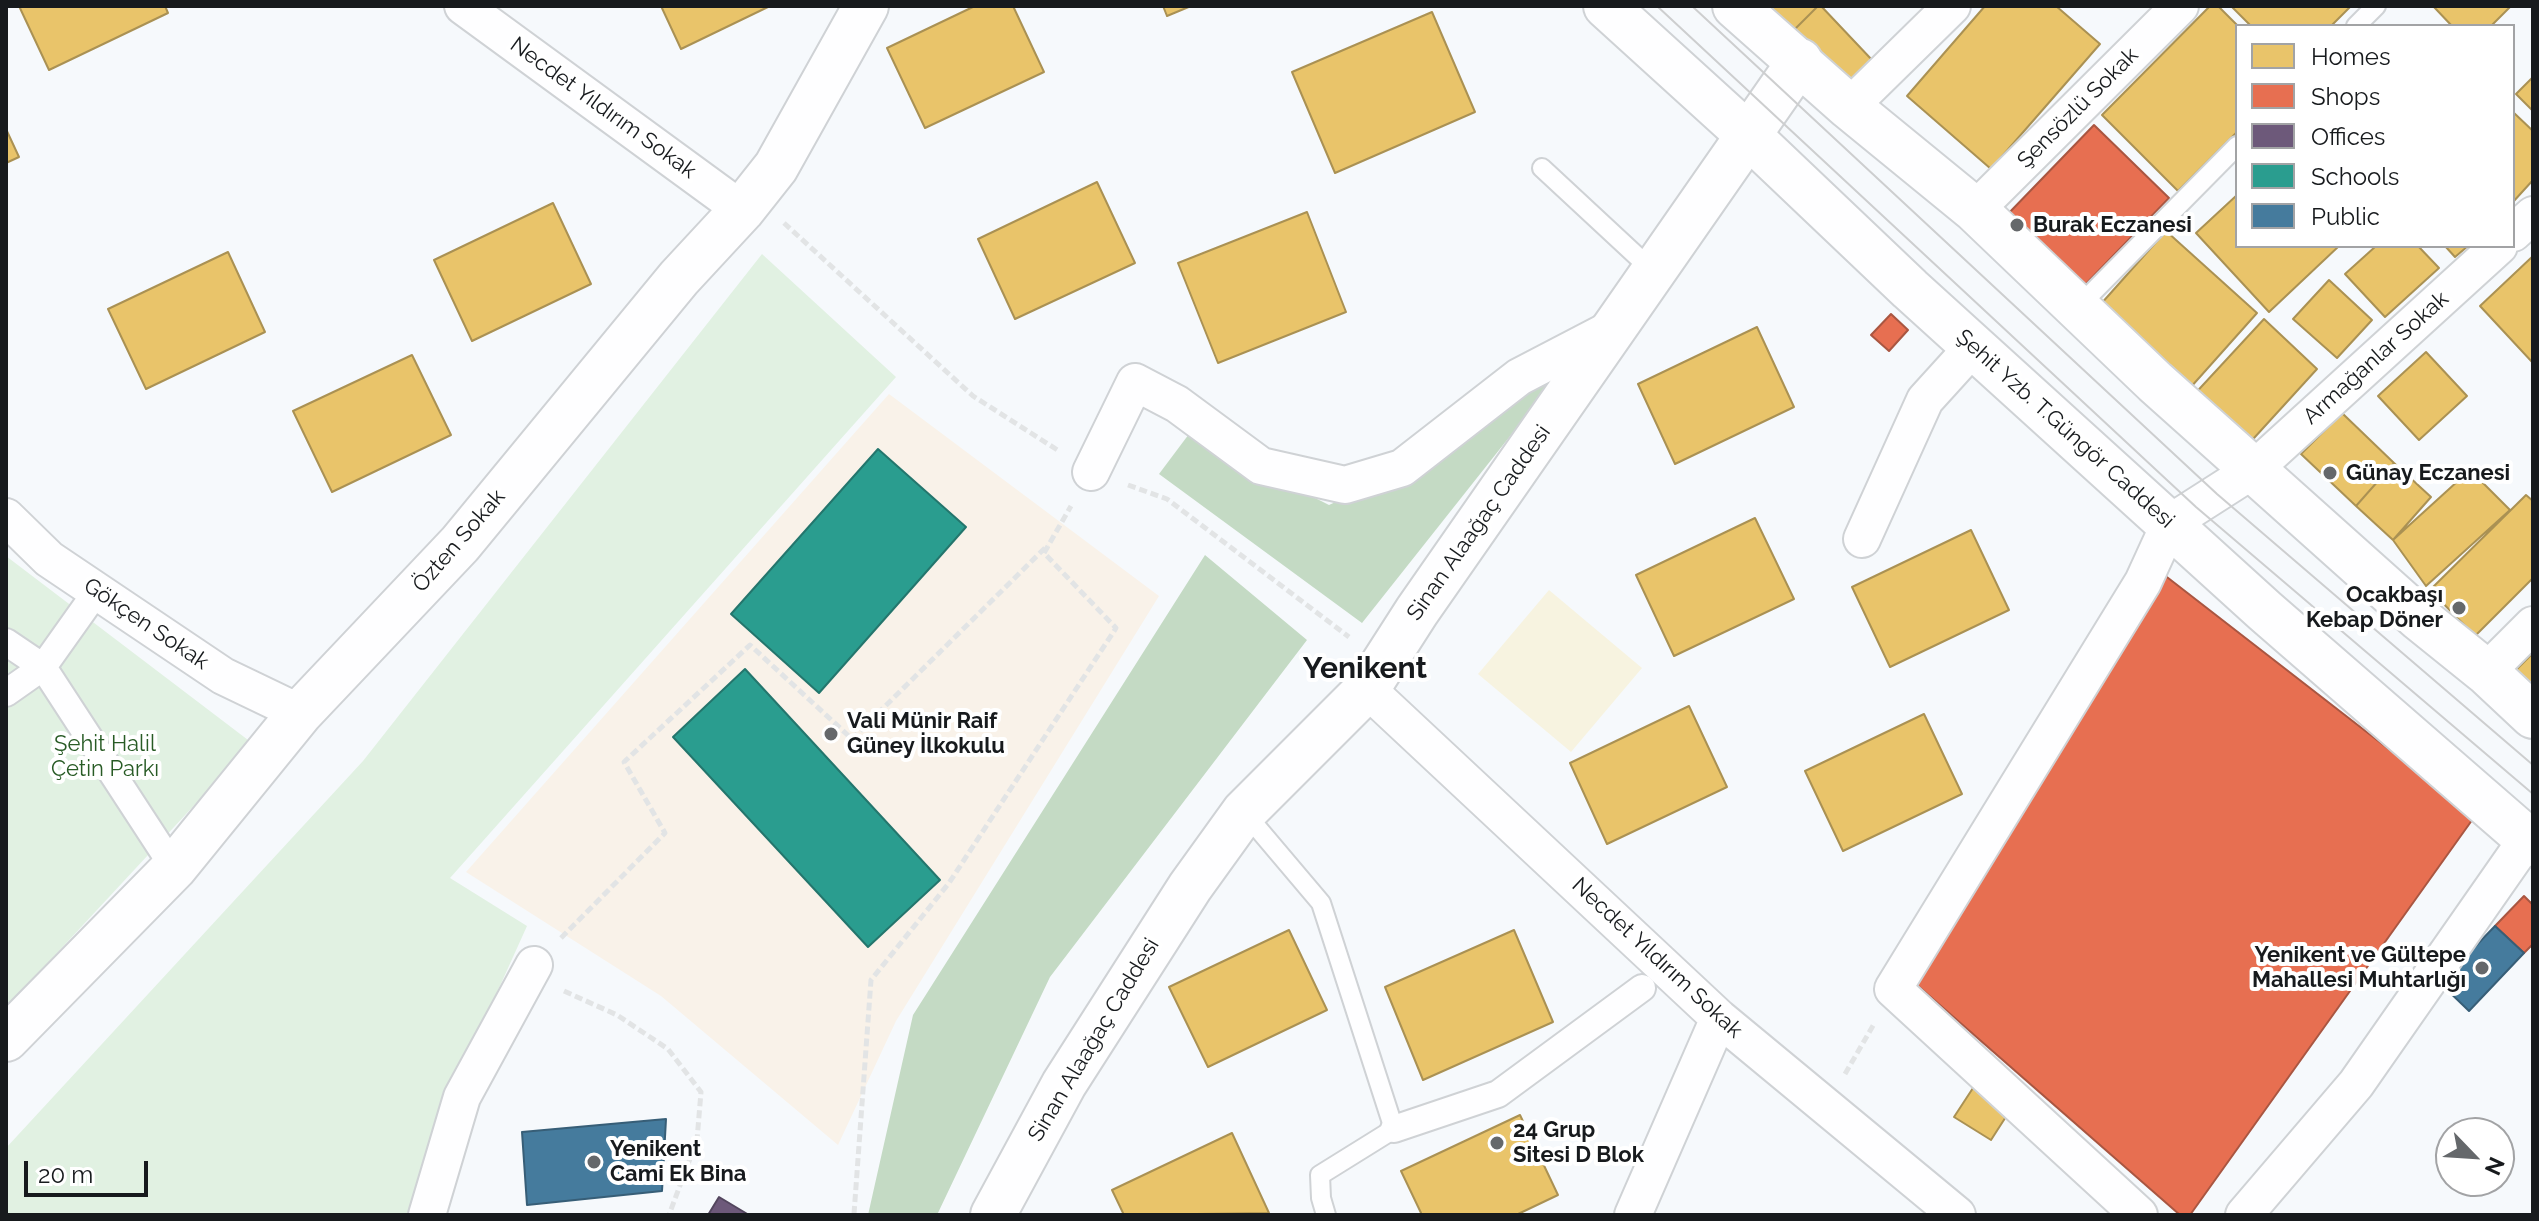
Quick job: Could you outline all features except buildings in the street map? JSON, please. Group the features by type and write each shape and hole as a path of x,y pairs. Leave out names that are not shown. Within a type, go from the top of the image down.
{"street":[{"name":"Necdet Yıldırım Sokak","path":"463,6 748,202"},
{"name":"Özten Sokak","path":"6,1039 174,868 300,713 460,544 679,278 748,202 776,167 866,6"},
{"name":"Şehit Yzb. T.Güngör Caddesi","path":"1606,6 2277,621 2530,841"},
{"path":"1735,6 1849,107 1975,210 2253,470 2533,716"},
{"path":"1849,107 1952,6"},
{"name":"Şensözlü Sokak","path":"1975,210 2180,6"},
{"name":"Sinan Alaağaç Caddesi","path":"993,1215 1064,1084 1190,887 1244,812 1375,677 1417,611 1800,61"},
{"path":"2515,231 2533,215"},
{"name":"Armağanlar Sokak","path":"2170,523 2253,470 2497,248"},
{"path":"1091,472 1135,382 1177,404 1261,466 1345,485 1402,468 1519,377 1616,326"},
{"path":"1862,539 1925,400 1974,346"},
{"name":"Gökçen Sokak","path":"6,517 49,559 223,676 300,713"},
{"path":"2139,1215 1893,989 2143,582 2170,523"},
{"path":"6,693 43,667 97,591"},
{"path":"2486,672 2533,625"},
{"path":"6,642 43,667 174,868"},
{"name":"Necdet Yıldırım Sokak","path":"1375,677 1719,1018 1957,1215"},
{"path":"2244,1215 2356,1084 2530,841"},
{"path":"427,1215 462,1097 534,965"},
{"path":"1394,1129 1498,1094 1642,988"},
{"path":"1633,1215 1719,1018"}],"lane":[{"path":"2358,24 2376,6"},
{"path":"2077,308 2235,148"},
{"path":"1542,168 1654,272"},
{"path":"1244,812 1321,903 1394,1129 1320,1175 1321,1198 1326,1215"}],"path":[{"path":"748,202 973,396"},
{"path":"854,1215 871,980 949,883 1116,628 1044,553 1091,472"},
{"path":"1167,499 1375,677"},
{"path":"669,1215 697,1140 701,1092 668,1049 617,1015 565,991 534,965 665,833 624,762 750,645 852,739 1048,545"},
{"path":"1845,1075 1893,989"}],"shaded area":[{"name":"Vali Münir Raif Güney İlkokulu","path":"889,394 1159,596 896,1021 838,1145 661,996 466,872"}],"green space":[{"path":"762,254 896,377 450,878 527,926 438,1123 420,1215 6,1215 6,1148 363,761"},
{"path":"1568,363 1362,623 1159,474 1189,434 1329,505 1450,449"},
{"path":"1205,555 1307,640 1050,977 937,1215 868,1215 913,1015"},
{"name":"Şehit Halil Çetin Parkı","path":"6,556 252,743 6,1008"}],"sand":[{"path":"1549,590 1642,668 1571,752 1478,674"}],"tram line":[{"path":"1657,6 2196,507 2533,794"},
{"path":"1692,6 2217,494 2533,765"}],"place":[{"name":"Burak Eczanesi","path":"2017,225"},
{"name":"Günay Eczanesi","path":"2330,473"},
{"name":"Ocakbaşı Kebap Döner","path":"2459,608"},
{"name":"Vali Münir Raif Güney İlkokulu","path":"831,734"},
{"name":"Yenikent ve Gültepe Mahallesi Muhtarlığı","path":"2482,968"},
{"name":"24 Grup Sitesi D Blok","path":"1497,1143"},
{"name":"Yenikent Cami Ek Bina","path":"594,1162"}],"district":[{"name":"Yenikent","path":"1365,669"}]}
